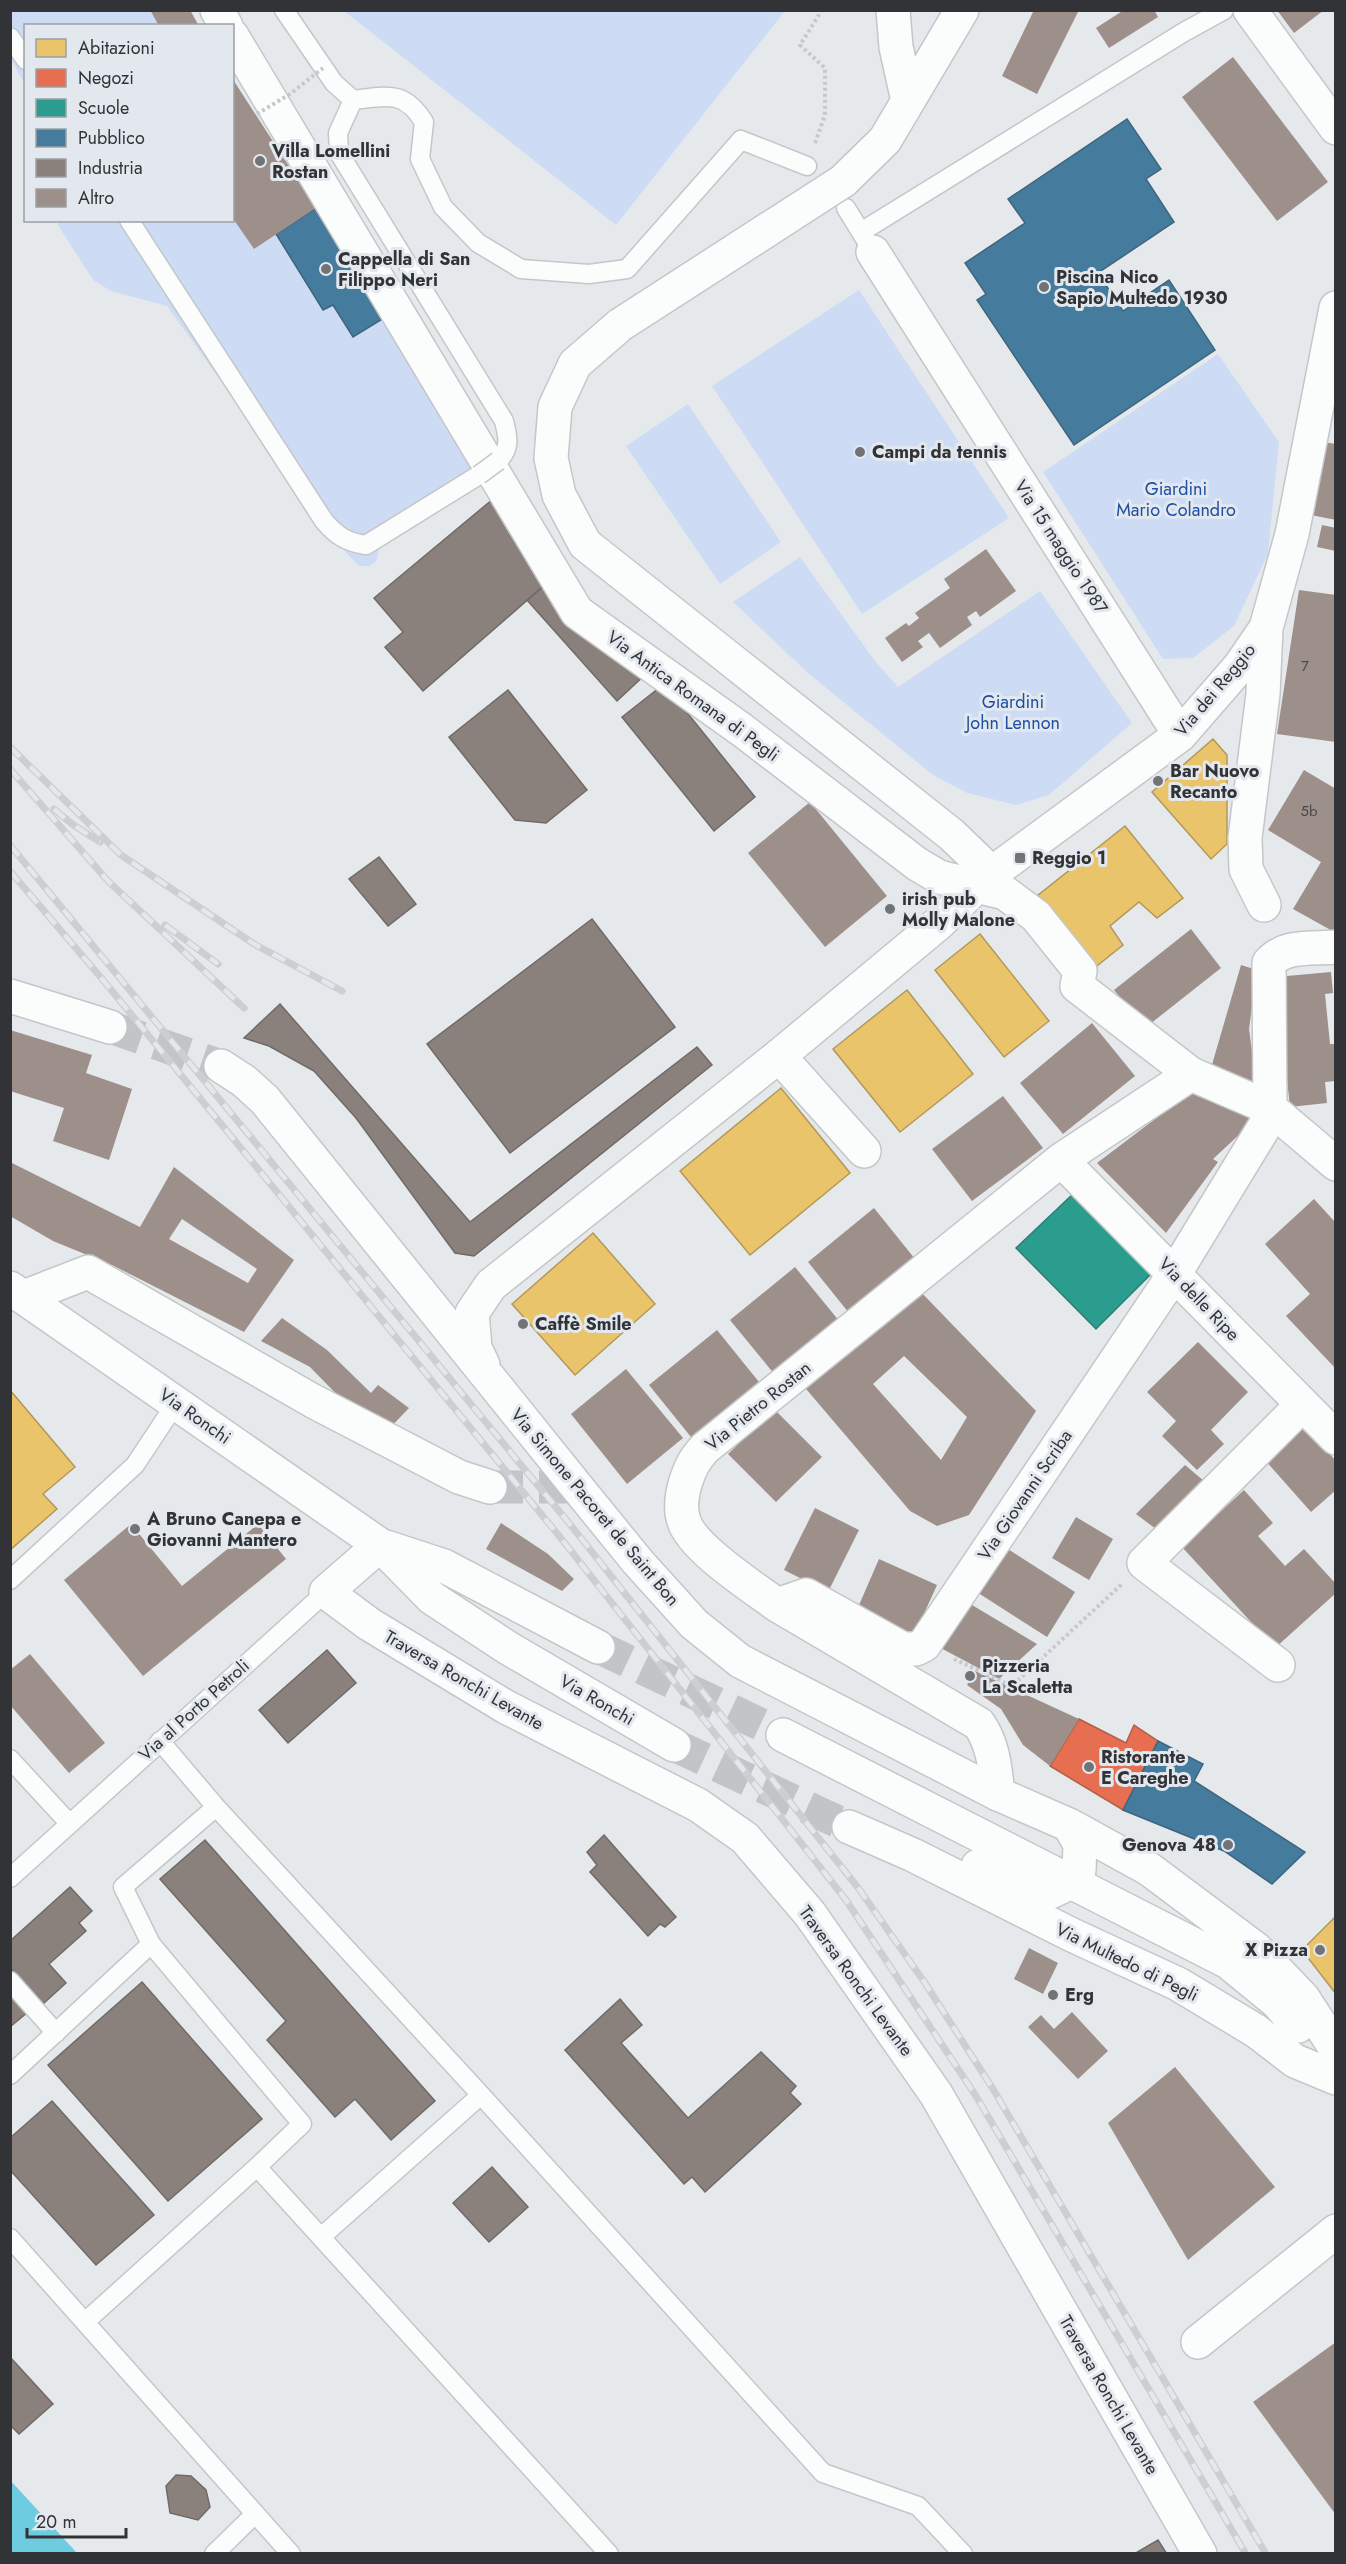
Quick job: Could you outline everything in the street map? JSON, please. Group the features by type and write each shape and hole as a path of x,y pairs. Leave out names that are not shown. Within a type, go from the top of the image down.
{"main road":[{"path":"218,10 225,24"},
{"path":"892,10 896,47 908,101"},
{"path":"962,10 885,140 844,194 620,325 575,364 555,407 551,459 559,495 585,544 959,841 981,863 981,882"},
{"path":"1250,10 1335,128"},
{"name":"Via Antica Romana di Pegli","path":"234,39 577,612 742,730 917,864 939,877 981,882 1005,893 1036,916 1080,971 1077,986 1191,1074 1270,1108 1335,1164"},
{"name":"Via 15 maggio 1987","path":"867,242 1180,735"},
{"name":"Via dei Reggio","path":"491,1285 779,1056 939,923 981,882 1180,735 1240,666 1266,628 1292,534 1335,308"},
{"path":"1264,905 1246,869 1245,838 1263,694 1266,628"},
{"name":"Via Giovanni Scriba","path":"924,1645 1175,1273 1259,1139 1270,1108 1269,963 1276,954 1286,950 1335,947"},
{"path":"10,996 110,1027"},
{"path":"779,1056 864,1151"},
{"name":"Via Simone Pacoret de Saint Bon","path":"221,1066 244,1081 265,1101 638,1562 694,1624 740,1661 998,1794 1069,1825"},
{"name":"Via Pietro Rostan","path":"998,1794 994,1756 987,1736 979,1725 777,1605 706,1551 694,1538 684,1521 682,1496 691,1464 705,1448 1062,1160 1191,1074"},
{"name":"Via delle Ripe","path":"1062,1160 1335,1438"},
{"path":"387,1250 430,1287 456,1297 491,1285"},
{"path":"17,1293 88,1272 313,1401 459,1477 490,1487"},
{"path":"491,1285 472,1313 475,1348 492,1383"},
{"name":"Via Ronchi","path":"17,1293 380,1545 432,1598 508,1648 675,1745"},
{"path":"1278,1665 1144,1563 1302,1405"},
{"name":"Via Ronchi","path":"380,1545 444,1566 598,1647"},
{"name":"Via al Porto Petroli","path":"326,1592 380,1545"},
{"name":"Traversa Ronchi Levante","path":"326,1592 369,1624 506,1707 698,1805 745,1838 810,1914 936,2094 1200,2553"},
{"path":"777,1605 806,1595 903,1649 916,1649 924,1645"},
{"path":"783,1735 1228,1962 1277,2002 1335,2068"},
{"path":"1069,1825 1080,1844 1079,1871 1071,1882"},
{"path":"1069,1825 1149,1869 1256,1948 1303,1998 1335,2049"},
{"name":"Via Multedo di Pegli","path":"849,1827 913,1855 1070,1934 1178,1984 1256,2031 1295,2061 1335,2078"},
{"name":"Via Multedo di Pegli","path":"913,1855 961,1858 1047,1894 1071,1882"},
{"path":"1198,2342 1335,2230"}],"lane":[{"path":"284,10 334,83 353,100 379,97 402,98 415,108 424,122 420,159 443,207 478,243 521,269 589,274 627,269 741,140 807,166"},
{"path":"867,242 1184,32 1224,10"},
{"path":"10,37 24,57"},
{"path":"130,222 324,521 338,537 351,543 366,544 498,461 505,455 509,442 504,421 339,153 338,133 353,100"},
{"name":"Via 15 maggio 1987","path":"844,194 867,242"},
{"path":"10,1580 135,1465 176,1403"},
{"name":"Via al Porto Petroli","path":"10,1878 326,1592"},
{"path":"160,1741 216,1808 481,2095 823,2473 918,2506 963,2553"},
{"path":"10,1759 69,1823"},
{"path":"86,2321 302,2124 151,1944 123,1887 216,1808"},
{"path":"10,2075 151,1944"},
{"path":"10,1981 56,2032"},
{"path":"321,2237 481,2095"},
{"path":"257,2167 609,2553"},
{"path":"10,2238 291,2553"},
{"path":"213,2553 255,2514"}],"path":[{"path":"807,166 825,115 825,68 800,45 822,10"},
{"path":"257,114 290,94 324,68"},
{"path":"924,1645 1012,1686 1144,1563"}],"green space":[{"path":"11,11 150,11 158,24 24,24 24,82 11,60"},
{"path":"344,11 785,11 616,225"},
{"name":"Villa Lomellini Rostan","path":"234,219 254,249 276,234 323,310 333,305 353,337 384,318 474,457 497,441 509,464 383,542 379,547 377,560 370,566 359,566 338,544 167,306 111,291 93,280 58,222 234,222"},
{"name":"Campi da tennis","path":"859,290 1009,518 862,614 712,386"},
{"name":"Giardini Mario Colandro","path":"1218,354 1279,442 1268,554 1234,626 1193,658 1163,659 1043,472"},
{"path":"688,404 781,542 720,584 626,446"},
{"name":"Giardini John Lennon","path":"800,557 875,661 898,687 1040,591 1132,723 1049,795 1016,805 967,793 933,775 809,674 733,602"}],"water":[{"path":"11,2481 77,2553 11,2553"}],"building: Abitazioni":[{"path":"1213,739 1227,755 1227,844 1211,859 1152,792"},
{"path":"1125,826 1183,898 1157,918 1139,902 1110,926 1123,945 1088,973 1032,900"},
{"path":"980,934 1049,1021 1004,1057 935,970"},
{"path":"907,990 973,1074 900,1132 833,1049"},
{"path":"781,1088 850,1173 750,1255 680,1171"},
{"path":"593,1233 655,1304 575,1375 512,1304"},
{"path":"10,1390 75,1467 43,1494 57,1509 10,1550"},
{"path":"1336,1916 1336,1994 1302,1950"}],"building: Negozi":[{"path":"1079,1719 1126,1743 1134,1725 1158,1741 1123,1810 1050,1766"}],"building: Scuole":[{"path":"1074,1193 1152,1273 1096,1329 1016,1248"}],"building: Pubblico":[{"name":"Piscina Nico Sapio Multedo 1930","path":"1127,119 1161,169 1146,179 1174,222 1098,273 1123,311 1169,280 1215,350 1074,445 977,300 986,294 965,263 1025,223 1008,199"},
{"name":"Cappella di San Filippo Neri","path":"316,208 384,318 353,337 333,305 323,310 276,234"},
{"path":"1158,1741 1203,1764 1194,1781 1305,1852 1272,1884 1224,1851 1123,1810"}],"building: Industria":[{"path":"493,499 548,582 423,691 385,647 403,632 374,598"},
{"path":"548,582 648,672 617,701 527,600"},
{"path":"664,684 755,797 714,831 622,717"},
{"path":"508,690 587,790 546,823 515,820 449,737"},
{"path":"379,857 416,904 388,926 349,879"},
{"path":"592,919 675,1027 510,1153 427,1044"},
{"path":"280,1004 470,1222 697,1047 712,1065 474,1256 455,1253 356,1118 314,1071 269,1046 244,1038"},
{"path":"327,1650 356,1683 288,1743 259,1710"},
{"path":"604,1835 676,1917 665,1927 660,1924 648,1936 590,1872 597,1865 587,1852"},
{"path":"205,1840 435,2101 391,2140 355,2099 335,2117 267,2040 286,2021 160,1879"},
{"path":"70,1887 92,1911 79,1923 86,1931 49,1964 66,1983 43,2004 10,1968 10,1941"},
{"path":"142,1982 262,2119 168,2201 48,2065"},
{"path":"10,1992 28,2012 10,2027"},
{"path":"620,1999 642,2025 621,2043 688,2118 761,2052 796,2086 790,2093 801,2104 705,2192 692,2177 684,2184 565,2050"},
{"path":"52,2101 154,2215 96,2265 10,2170 10,2138"},
{"path":"492,2167 528,2207 489,2242 453,2203"},
{"path":"10,2357 53,2404 19,2434 10,2425"},
{"path":"176,2475 191,2476 206,2490 210,2507 198,2520 170,2513 166,2486"},
{"path":"1158,2540 1167,2554 1134,2554"}],"building: Altro":[{"path":"150,10 190,10 198,24 158,24"},
{"path":"1034,10 1078,12 1037,94 1002,76"},
{"path":"1124,10 1154,10 1158,17 1109,48 1096,28"},
{"path":"1277,10 1324,10 1294,33"},
{"path":"1233,57 1328,182 1277,221 1182,97"},
{"name":"Villa Lomellini Rostan","path":"234,81 316,208 254,249 234,220"},
{"path":"1323,442 1336,444 1336,520 1311,515"},
{"path":"1322,525 1336,528 1336,551 1317,547"},
{"path":"986,549 1016,591 980,617 976,611 967,617 972,625 940,648 929,633 918,641 923,647 902,662 885,638 906,623 909,626 919,618 915,613 950,588 944,579"},
{"path":"1299,590 1336,595 1336,742 1277,734"},
{"path":"1304,770 1336,789 1336,933 1293,909 1321,862 1268,830"},
{"path":"810,802 887,896 825,947 748,853"},
{"path":"1191,929 1221,968 1145,1028 1114,990"},
{"path":"1241,965 1257,970 1249,1029 1258,1097 1209,1075"},
{"path":"1331,972 1333,993 1325,994 1330,1044 1336,1044 1336,1081 1325,1082 1327,1103 1290,1107 1276,977"},
{"path":"1092,1023 1135,1076 1063,1134 1020,1083"},
{"path":"10,1030 92,1055 86,1073 132,1089 109,1160 53,1141 64,1108 10,1091"},
{"path":"1196,1088 1257,1118 1213,1159 1218,1162 1166,1233 1097,1163"},
{"path":"1003,1096 1043,1148 972,1201 932,1149"},
{"path":"10,1162 140,1227 174,1167 294,1260 244,1332 114,1266 53,1241 10,1216","holes":["182,1219 257,1269 248,1283 169,1239"]},
{"path":"1314,1199 1336,1223 1336,1369 1286,1316 1310,1294 1265,1244"},
{"path":"874,1208 915,1259 849,1313 808,1262"},
{"path":"795,1267 840,1322 775,1375 730,1320"},
{"path":"917,1288 1036,1411 969,1515 937,1526 910,1511 801,1383","holes":["904,1356 967,1417 941,1460 873,1384"]},
{"path":"282,1318 327,1350 371,1393 378,1385 409,1408 387,1431 352,1410 310,1367 261,1341"},
{"path":"717,1330 759,1382 691,1437 649,1385"},
{"path":"1198,1342 1248,1392 1211,1430 1224,1444 1197,1470 1162,1436 1176,1421 1147,1392"},
{"path":"626,1369 683,1438 627,1484 571,1414"},
{"path":"774,1409 822,1457 776,1502 728,1454"},
{"path":"1302,1424 1336,1461 1336,1490 1311,1512 1264,1459"},
{"path":"1185,1465 1204,1481 1156,1529 1136,1514"},
{"path":"1244,1490 1273,1523 1258,1536 1285,1566 1304,1549 1336,1584 1336,1593 1275,1648 1182,1547"},
{"path":"815,1508 859,1530 828,1592 784,1570"},
{"path":"1076,1517 1113,1539 1089,1580 1052,1558"},
{"path":"501,1523 548,1554 574,1579 562,1591 486,1549"},
{"path":"131,1524 182,1586 258,1524 286,1559 143,1676 64,1580"},
{"path":"997,1542 1075,1592 1047,1637 969,1587"},
{"path":"879,1559 937,1585 913,1638 856,1612"},
{"path":"962,1599 1037,1644 999,1679 935,1645"},
{"path":"30,1654 105,1743 69,1773 10,1705 10,1670"},
{"path":"975,1671 1079,1719 1050,1766 1023,1745 1001,1709 967,1685"},
{"path":"1029,1948 1058,1963 1043,1994 1014,1979"},
{"path":"1072,2012 1108,2051 1078,2079 1028,2027 1041,2015 1054,2029"},
{"path":"1175,2067 1275,2187 1188,2260 1108,2123"},
{"path":"1336,2342 1336,2515 1253,2402"}],"tunnel":[{"path":"110,1027 221,1066"},
{"path":"490,1487 577,1487"},
{"path":"598,1647 783,1735"},
{"path":"674,1745 849,1827"}],"railway":[{"path":"10,747 121,855 254,944 342,991"},
{"path":"10,769 108,881 244,1008"},
{"path":"54,809 100,842"},
{"path":"10,845 573,1528 859,1889 925,1983 993,2089 1266,2554"},
{"path":"10,871 103,980 560,1537 846,1900 976,2096 1246,2554"},
{"path":"165,925 218,964"}],"place":[{"name":"Villa Lomellini Rostan","path":"260,161"},
{"name":"Cappella di San Filippo Neri","path":"326,269"},
{"name":"Piscina Nico Sapio Multedo 1930","path":"1044,287"},
{"name":"Campi da tennis","path":"860,452"},
{"name":"Bar Nuovo Recanto","path":"1158,781"},
{"name":"Reggio 1","path":"1020,858"},
{"name":"irish pub Molly Malone","path":"890,909"},
{"name":"Caffè Smile","path":"523,1324"},
{"name":"A Bruno Canepa e Giovanni Mantero","path":"135,1529"},
{"name":"Pizzeria La Scaletta","path":"970,1676"},
{"name":"Ristorante E Careghe","path":"1089,1767"},
{"name":"Genova 48","path":"1228,1845"},
{"name":"X Pizza","path":"1320,1950"},
{"name":"Erg","path":"1053,1995"}]}
